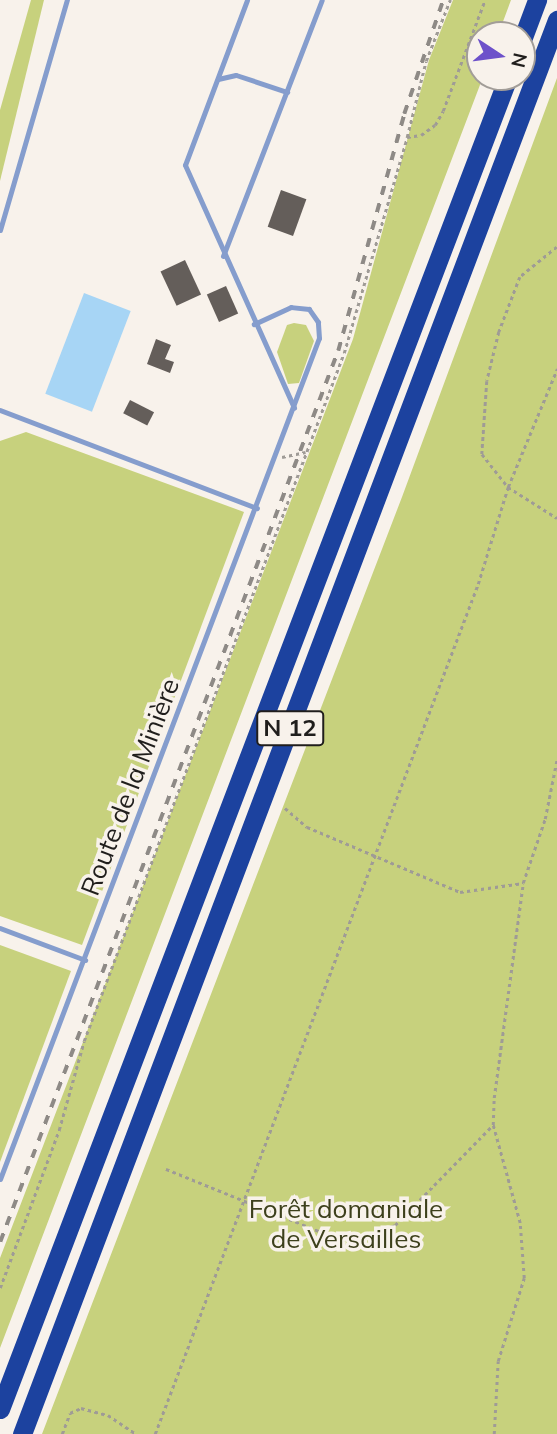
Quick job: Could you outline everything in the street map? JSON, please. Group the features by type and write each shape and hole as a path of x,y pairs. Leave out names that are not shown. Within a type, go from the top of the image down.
{"highway":[{"path":"529,21 537,0"},
{"name":"N 12","path":"22,1434 557,20"},
{"name":"N 12","path":"0,1409 503,91"}],"lane":[{"path":"0,230 67,0"},
{"path":"247,0 186,165 223,256 294,408"},
{"path":"223,256 322,0"},
{"path":"218,79 236,75 287,92"},
{"name":"Route de la Minière","path":"0,1179 257,508 319,338 318,322 309,309 291,307 254,324"},
{"path":"0,410 257,508"},
{"path":"0,928 85,960"}],"path":[{"path":"0,1288 59,1130 83,1041 354,321 426,61 450,0"},
{"path":"407,137 428,130 443,111 485,0"},
{"path":"557,247 520,277 487,381 482,454 508,488 557,518"},
{"path":"155,1434 371,856 478,583 508,488 557,369"},
{"path":"276,456 292,457 308,449"},
{"path":"494,1434 498,1361 524,1278 520,1223 493,1125 523,883 545,819 557,759"},
{"path":"285,808 307,827 460,892 523,883"},
{"path":"166,1169 353,1245 395,1225 493,1125"},
{"path":"62,1434 70,1413 81,1408 108,1415 136,1434"}],"green space":[{"path":"31,0 44,0 0,181 0,110"},
{"path":"453,0 511,0 503,21 466,21 466,91 478,91 0,1348 0,1258 353,339 429,60"},
{"name":"Forêt domaniale de Versailles","path":"557,78 557,1434 42,1434 402,497"},
{"path":"287,325 306,325 314,341 299,383 288,384 277,352"},
{"path":"26,432 244,512 82,945 0,916 0,441"},
{"path":"0,945 71,971 0,1162"}],"water":[{"path":"84,293 131,311 92,412 45,394"}],"building":[{"path":"281,190 306,199 293,236 268,227"},
{"path":"185,260 201,294 177,306 161,271"},
{"path":"226,286 238,313 219,322 207,295"},
{"path":"156,339 171,345 165,359 174,362 170,373 147,364"},
{"path":"130,400 154,412 147,426 123,413"}],"railway":[{"path":"0,1242 338,351 404,114 443,0"}]}
